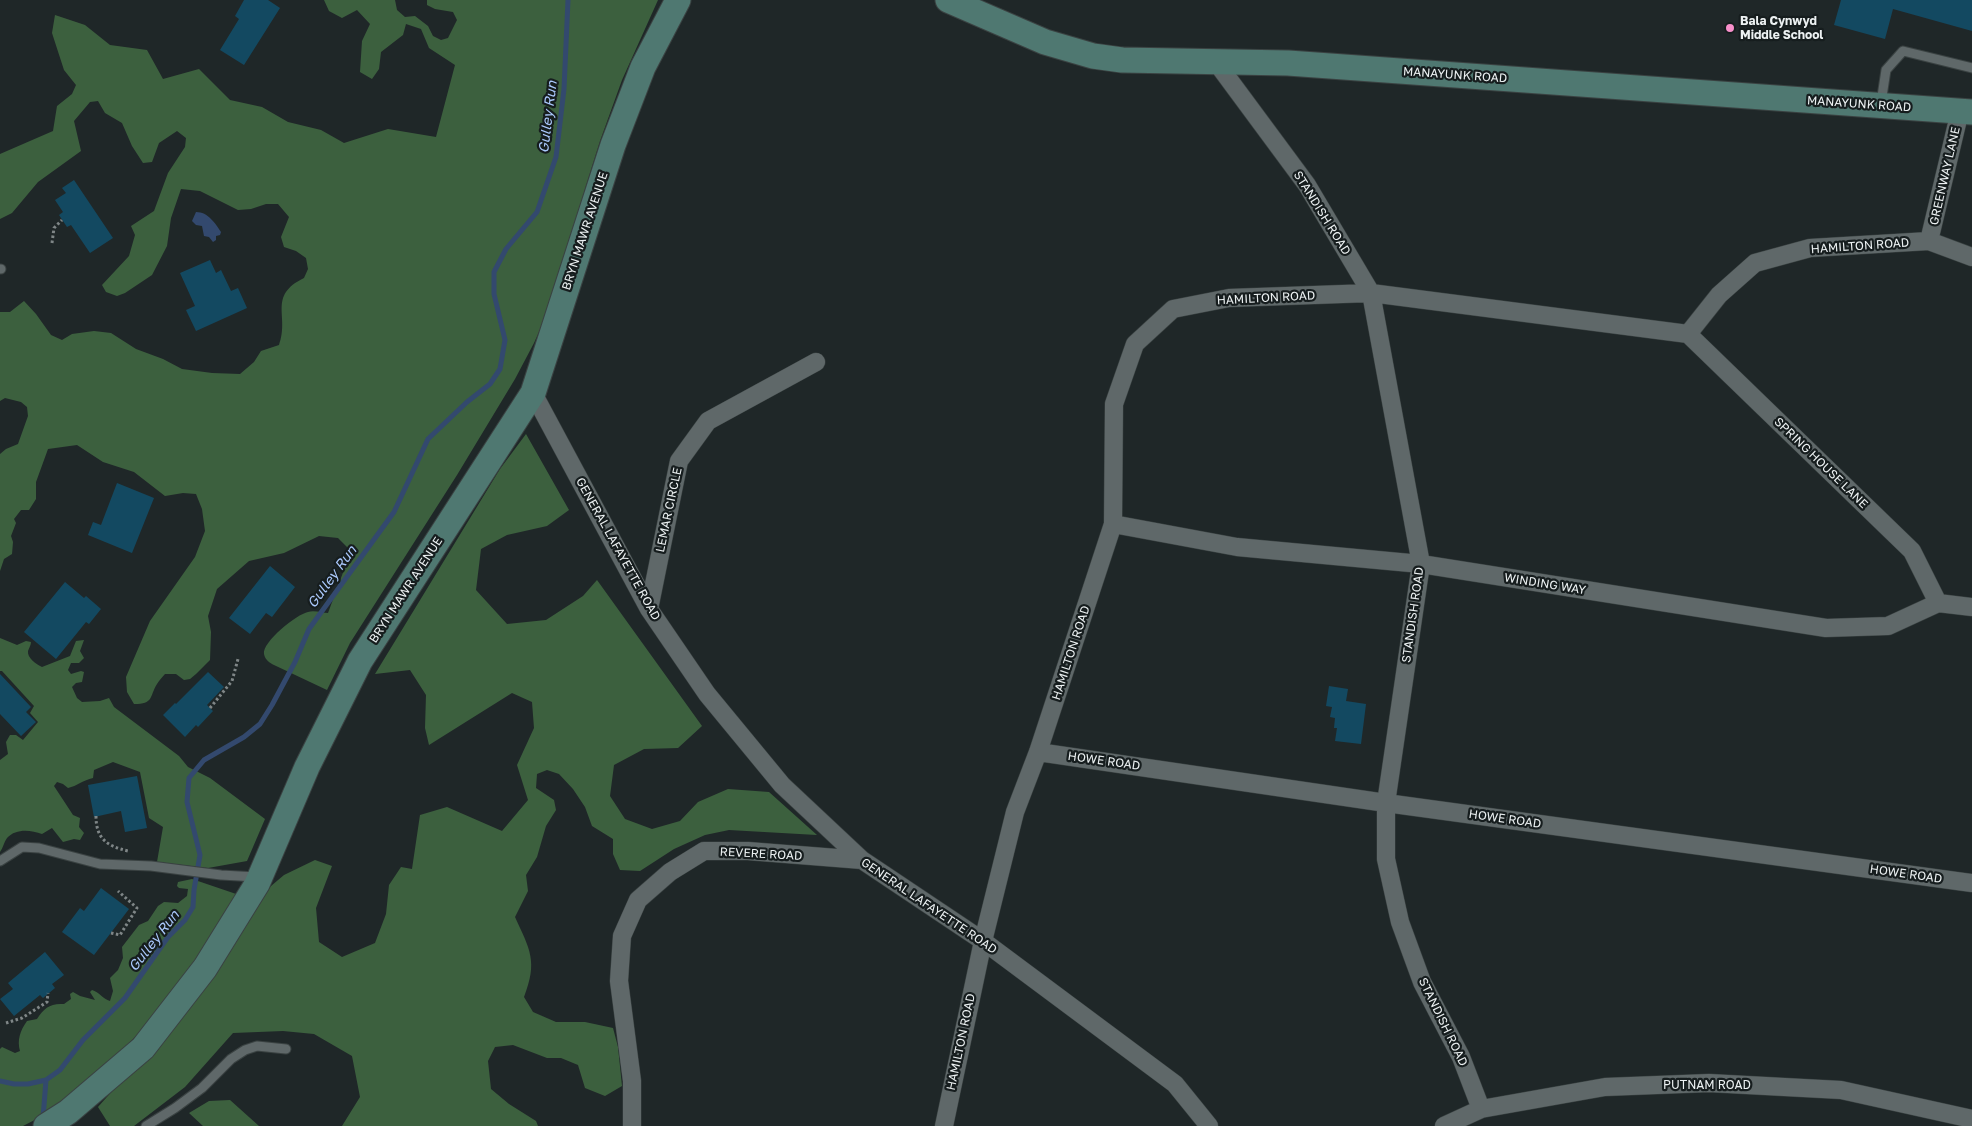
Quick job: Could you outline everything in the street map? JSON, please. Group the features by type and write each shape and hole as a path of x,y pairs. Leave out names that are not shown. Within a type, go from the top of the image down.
{"street":[{"name":"BRYN MAWR AVENUE","path":"59,1120 143,1048 206,968 260,878 307,767 360,661 532,393 614,144 643,67 678,0"},
{"name":"MANAYUNK ROAD","path":"948,0 1045,42 1093,56 1156,62 1298,64 1966,111"},
{"name":"STANDISH ROAD","path":"1216,62 1307,185 1370,293 1420,564 1386,803 1386,859 1400,922 1422,982 1461,1057 1481,1109"},
{"name":"GREENWAY LANE","path":"1929,241 1966,111"},
{"name":"HAMILTON ROAD","path":"944,1126 983,941 1015,812 1038,752 1113,524 1114,404 1135,344 1173,309 1229,298 1370,293 1688,334 1720,295 1755,263 1810,248 1929,241 1972,257"},
{"name":"SPRING HOUSE LANE","path":"1688,334 1912,551 1938,603"},
{"name":"LEMAR CIRCLE","path":"648,609 680,461 708,421 816,362"},
{"name":"GENERAL LAFAYETTE ROAD","path":"532,393 648,609 707,694 782,785 862,860 983,941 1175,1084 1209,1126"},
{"name":"WINDING WAY","path":"1113,524 1237,547 1420,564 1826,628 1888,626 1938,603"},
{"path":"1938,603 1972,607"},
{"name":"HOWE ROAD","path":"1038,752 1386,803 1972,883"},
{"name":"REVERE ROAD","path":"632,1126 632,1081 619,981 622,936 638,900 670,872 704,851 748,852 862,860"},
{"name":"PUTNAM ROAD","path":"1444,1126 1481,1109 1605,1087 1709,1083 1841,1090 1972,1119"}],"lane":[{"path":"1881,105 1886,70 1903,51 1972,68"},
{"path":"0,861 22,847 39,848 100,864 151,866 209,874 260,878"},
{"path":"146,1126 195,1093 231,1059 245,1050 257,1046 286,1049"}],"path":[{"path":"52,243 54,228 62,220"},
{"path":"210,708 232,681 238,659"},
{"path":"96,816 99,835 106,842 133,853"},
{"path":"111,932 120,935 136,908 118,891"},
{"path":"6,1023 22,1018 47,1002 48,993"}],"green space":[{"path":"324,0 395,0 397,10 405,17 415,16 428,26 433,36 441,40 448,38 457,20 453,12 435,9 427,5 427,0 658,0 622,80 585,189 568,254 547,314 534,343 515,379 457,475 350,643 327,690 272,664 264,654 268,643 274,636 296,618 310,611 328,613 351,551 338,538 319,536 284,553 249,561 217,589 208,616 211,632 210,660 190,679 184,680 176,674 165,674 148,701 134,704 127,692 126,677 150,621 195,557 205,531 202,509 196,494 183,493 165,496 134,472 103,462 77,445 48,449 36,482 36,499 29,510 21,510 14,519 16,523 11,536 13,542 12,554 4,559 0,571 0,454 18,444 28,416 27,407 21,402 5,398 0,401 0,312 10,312 24,301 51,335 62,340 72,334 94,331 111,333 136,349 163,359 182,369 240,374 254,362 261,351 279,345 282,335 283,299 286,292 293,285 304,278 308,269 306,258 296,251 284,247 281,237 289,217 278,204 266,204 251,209 238,210 200,191 181,189 171,218 167,246 152,275 125,293 117,296 106,292 102,285 129,256 135,235 131,226 154,211 168,173 185,147 186,138 177,131 159,143 152,162 143,163 132,146 122,123 105,113 98,101 90,102 74,121 81,151 38,182 12,213 0,219 0,154 53,131 57,106 72,94 76,85 64,70 52,33 55,15 85,25 110,45 147,50 163,79 199,69 230,100 262,107 288,122 321,130 344,143 388,129 436,137 455,65 429,48 421,29 406,24 403,35 381,52 379,69 372,79 360,72 362,41 370,24 357,10 342,18 329,11"},
{"path":"526,434 569,510 547,526 507,535 481,549 476,590 507,624 546,620 583,596 597,580 702,726 678,748 644,749 614,765 610,796 625,819 652,829 680,821 698,802 728,789 769,792 817,835 729,830 705,835 674,849 640,871 620,870 613,854 613,839 592,826 585,807 573,789 559,774 547,770 537,774 536,788 554,800 556,810 546,826 537,857 526,875 528,891 515,917 525,938 530,956 531,974 524,997 533,1012 556,1022 585,1022 613,1028 618,1047 622,1086 605,1096 585,1088 578,1065 561,1058 547,1058 513,1045 495,1047 488,1061 491,1089 509,1104 536,1121 538,1126 342,1126 360,1097 352,1056 314,1034 283,1031 233,1033 185,1087 134,1126 110,1126 98,1107 215,975 271,886 284,875 315,860 332,866 316,908 319,942 342,957 375,943 386,914 389,885 401,867 412,869 420,815 447,807 502,831 528,800 517,765 534,728 532,702 512,693 429,745 425,728 426,695 410,670 375,674 500,469"},
{"path":"0,638 17,645 26,641 31,642 28,654 30,658 42,667 70,656 76,641 84,640 80,651 84,658 79,663 71,663 68,670 71,674 84,672 82,682 76,683 72,687 77,698 82,702 100,701 109,698 114,707 179,756 188,767 210,778 265,819 247,861 208,868 157,862 163,827 149,818 140,772 113,762 94,770 93,778 74,786 68,788 57,782 54,786 73,815 80,818 79,827 84,833 80,840 74,839 63,842 52,828 42,834 19,831 7,838 0,852 0,760 8,754 6,742 10,735 16,735 23,740 38,722 30,713 34,706 0,671"},
{"path":"192,879 245,897 149,1023 99,1073 50,1112 23,1126 0,1126 0,1049 2,1047 15,1053 20,1051 20,1036 27,1021 37,1019 51,1005 64,1004 71,999 70,994 73,992 95,1000 90,992 92,990 110,1001 113,991 110,978 118,970 123,958 122,947 139,925 148,921 158,906 164,902 178,903 187,896 188,889 179,888 177,886 178,882"},
{"path":"230,1100 259,1126 203,1126 189,1113 209,1101"}],"water":[{"path":"196,212 208,216 221,232 213,242 209,237 204,236 202,226 196,225 192,221"}],"building":[{"path":"244,0 268,0 280,8 244,65 220,50 239,19 235,16"},
{"name":"Bala Cynwyd Middle School","path":"1841,0 1972,0 1972,31 1893,9 1885,39 1834,25"},
{"path":"74,180 113,238 90,253 71,225 67,227 59,215 63,212 55,200 66,193 62,188"},
{"path":"210,260 216,273 221,270 231,291 238,288 247,308 196,331 186,310 195,306 180,273"},
{"path":"117,483 154,498 132,553 88,535 93,522 101,525"},
{"path":"270,566 295,587 272,617 266,613 250,634 229,618"},
{"path":"65,582 101,609 89,624 86,622 56,659 24,632"},
{"path":"208,672 224,687 207,705 213,711 198,727 196,725 185,737 163,715"},
{"path":"0,674 31,707 26,712 36,722 21,736 0,714"},
{"path":"1329,686 1348,689 1346,701 1366,704 1361,744 1335,741 1337,728 1334,728 1335,718 1330,717 1332,707 1326,706"},
{"path":"137,776 147,828 125,832 121,811 94,817 88,785"},
{"path":"101,888 129,909 94,955 62,932 80,908 84,911"},
{"path":"45,952 64,975 52,984 55,988 43,998 40,995 14,1016 0,999 13,989 8,983"}],"waterway":[{"name":"Gulley Run","path":"0,1081 28,1084 46,1080 60,1070 83,1040 125,998 168,937 185,920 193,907 200,855 187,802 189,778 204,760 244,737 260,724 295,662 309,629 394,512 428,439 467,402 490,384 500,369 505,340 494,294 494,272 506,249 537,212 556,157 564,89 568,0"},
{"path":"43,1118 46,1080"}],"place":[{"name":"Bala Cynwyd Middle School","path":"1730,28"}]}
